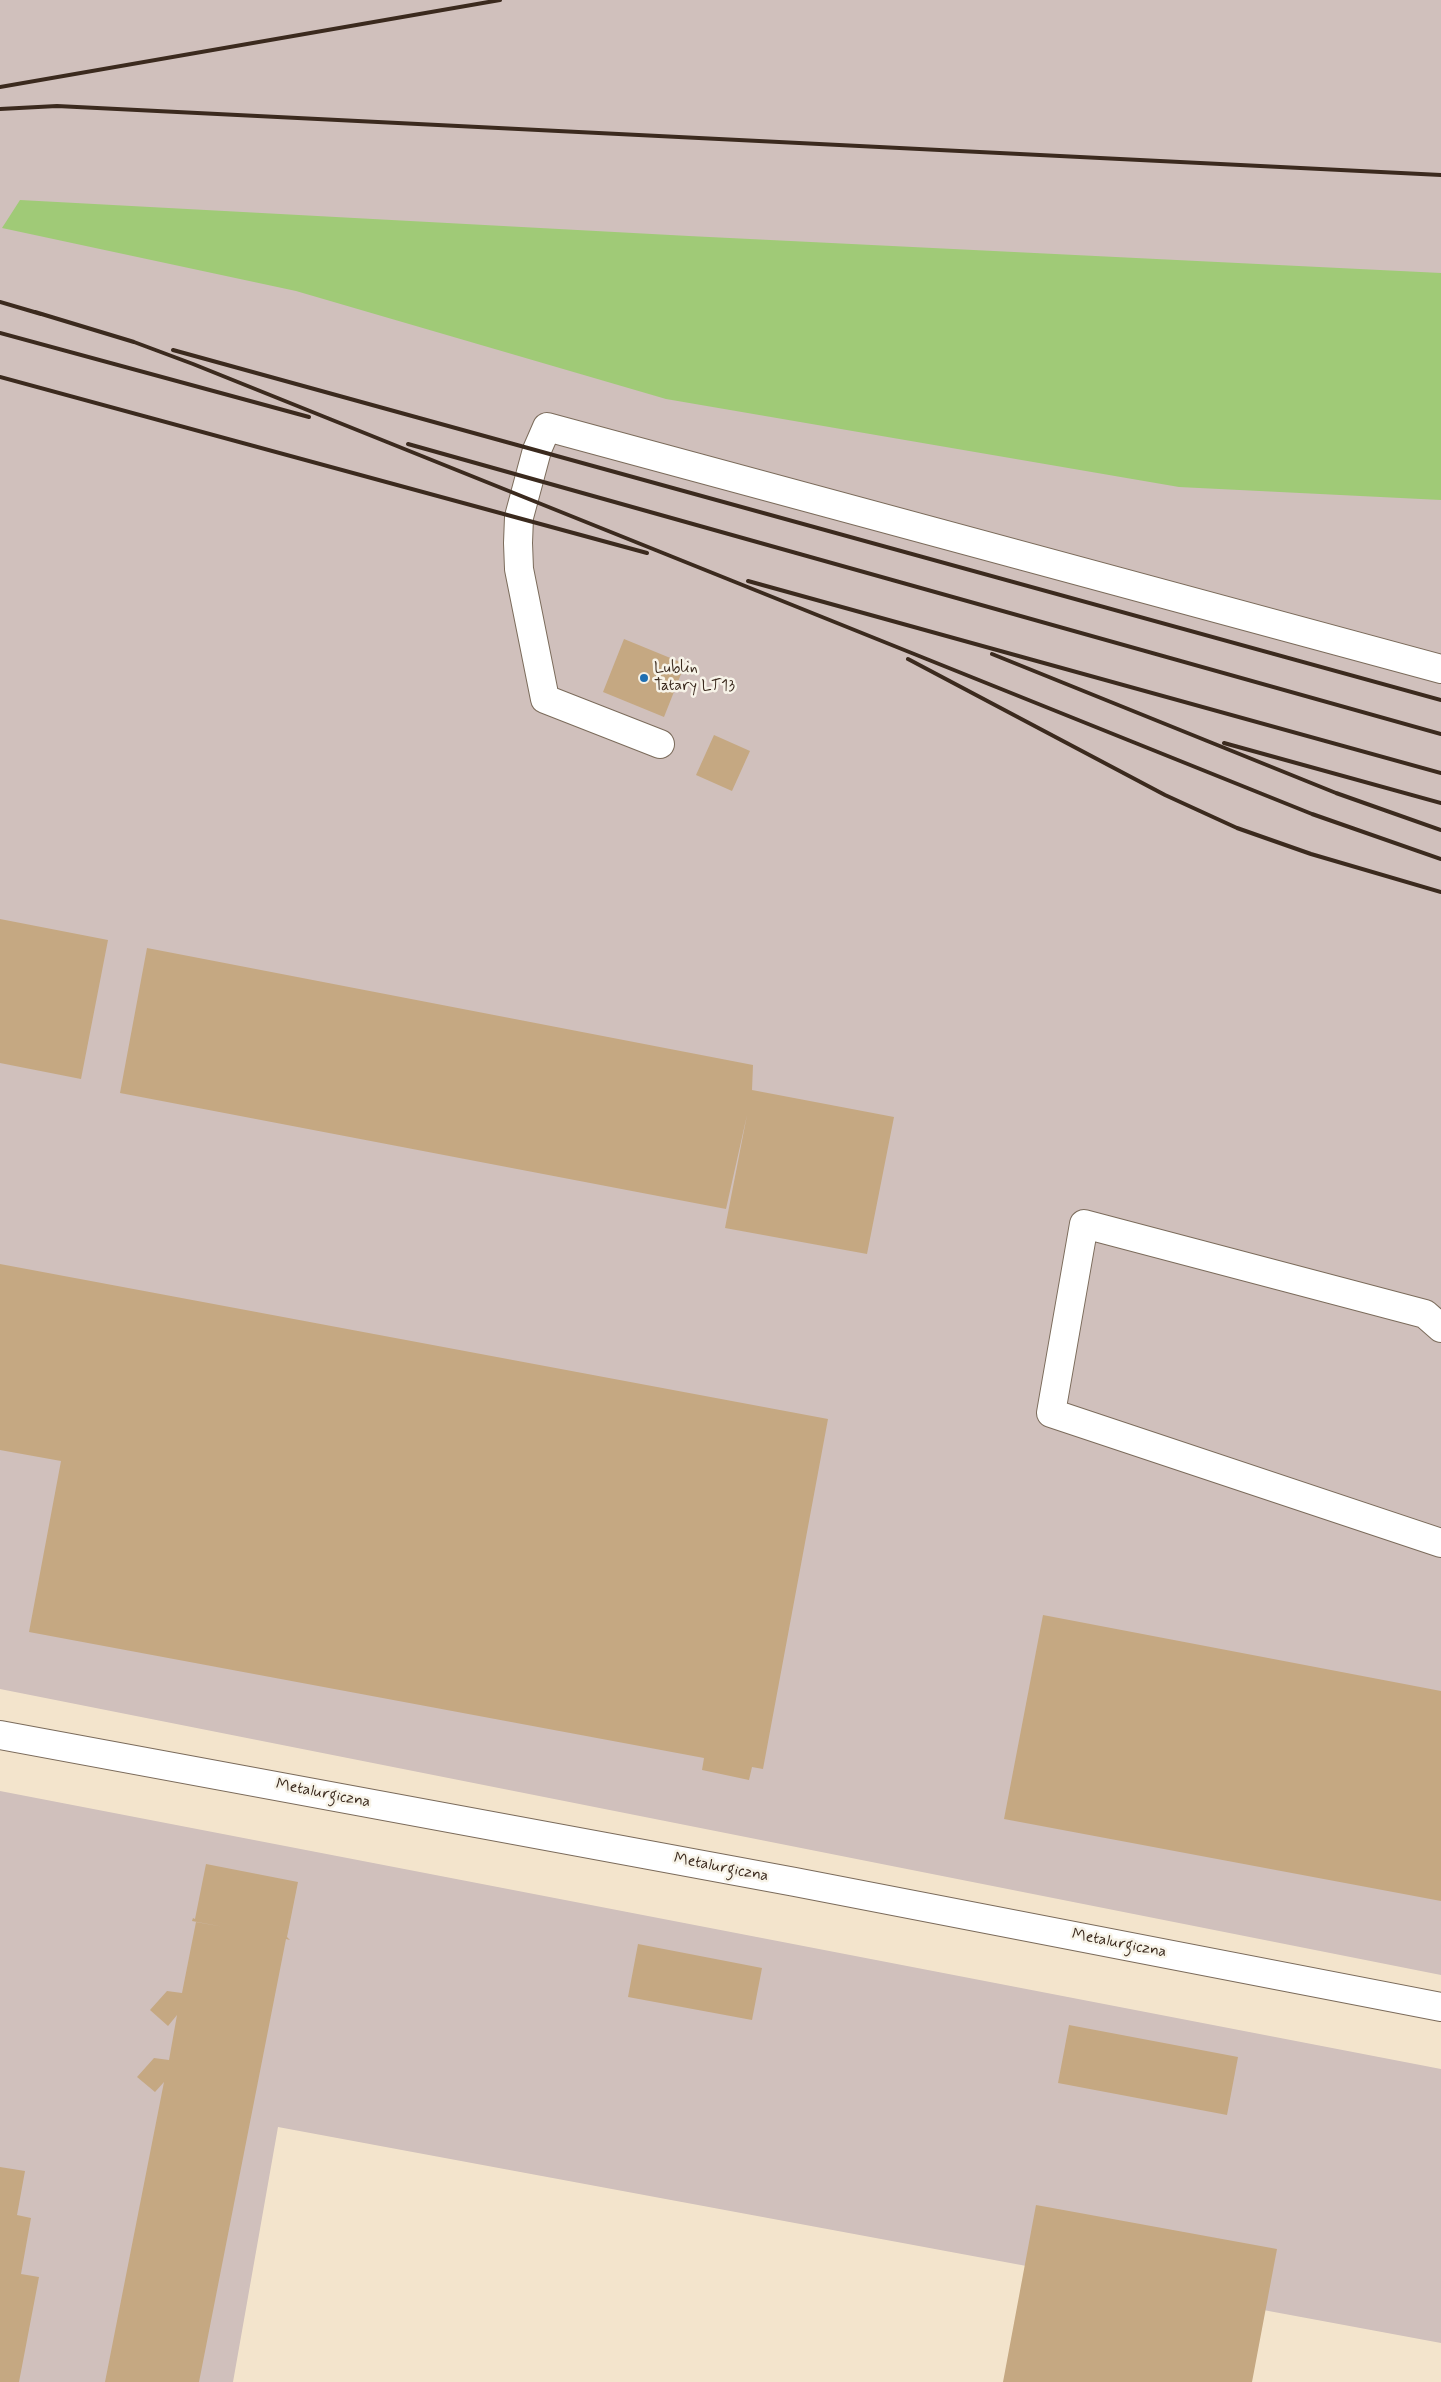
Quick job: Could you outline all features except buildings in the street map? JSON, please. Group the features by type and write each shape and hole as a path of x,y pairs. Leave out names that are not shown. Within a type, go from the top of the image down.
{"street":[{"path":"660,744 545,698 519,569 518,543 519,516 537,450 546,426 1441,669"},
{"path":"1441,1328 1425,1314 1084,1224 1051,1413 1441,1544"},
{"name":"Metalurgiczna","path":"0,1734 786,1880 1441,2007"}],"shaded area":[{"path":"0,0 1441,0 1441,1975 0,1689"},
{"path":"0,1791 1441,2069 1441,2343 278,2127 233,2382 0,2382"}],"green space":[{"path":"20,200 689,236 1441,273 1441,500 1179,487 666,399 296,291 2,228"}],"railway":[{"path":"0,87 500,0"},
{"path":"0,109 57,106 1441,175"},
{"path":"0,302 41,314"},
{"path":"35,312 134,342 193,364 1312,814 1441,859"},
{"path":"0,333 309,417"},
{"path":"173,350 1441,700"},
{"path":"0,377 647,553"},
{"path":"408,444 1441,734"},
{"path":"748,581 1441,773"},
{"path":"992,654 1336,793 1441,830"},
{"path":"908,659 1165,795 1237,828 1311,854 1441,892"},
{"path":"1224,743 1441,803"}],"place":[{"name":"Lublin Tatary LT13","path":"644,678"}]}
